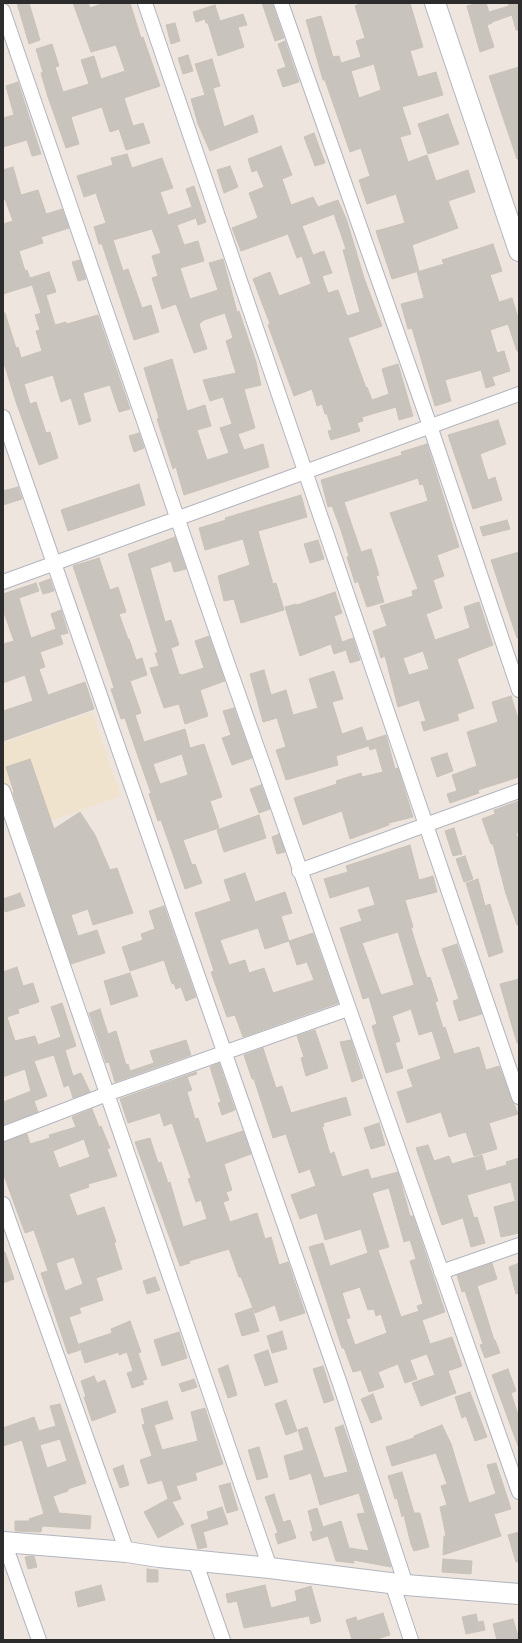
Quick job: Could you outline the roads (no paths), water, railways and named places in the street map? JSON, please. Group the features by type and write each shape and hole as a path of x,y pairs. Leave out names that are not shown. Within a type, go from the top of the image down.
{"street":[{"path":"145,3 519,1097"},
{"path":"281,3 430,426 519,690"},
{"path":"435,3 513,217 519,251"},
{"path":"3,11 299,871 519,1492"},
{"path":"3,582 519,394"},
{"path":"3,417 340,1384 399,1584 411,1640"},
{"path":"299,871 519,791"},
{"path":"3,792 270,1568"},
{"path":"3,1134 107,1094 348,1009"},
{"path":"3,1204 127,1552"},
{"path":"441,1272 519,1245"},
{"path":"39,1640 4,1542 127,1552 399,1584 519,1594"},
{"path":"195,1561 223,1640"}]}
